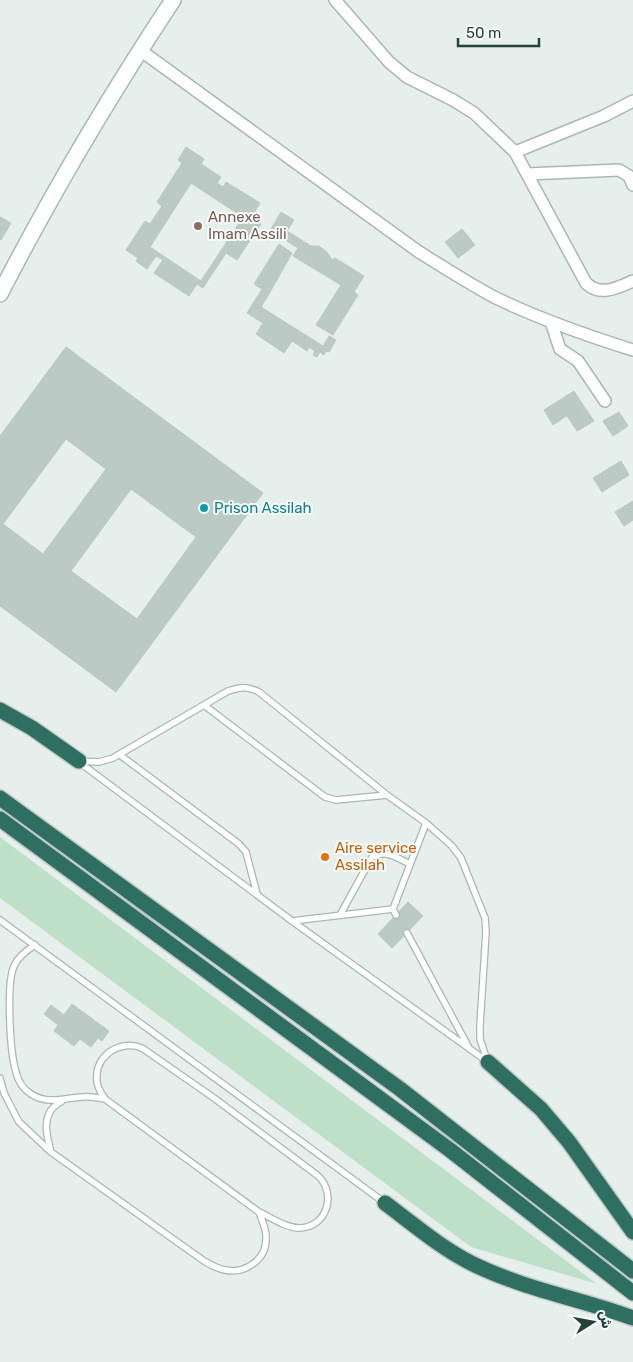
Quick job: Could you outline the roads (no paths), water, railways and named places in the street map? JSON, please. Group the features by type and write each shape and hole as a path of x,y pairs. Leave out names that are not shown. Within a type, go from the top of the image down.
{"highway":[{"path":"0,710 32,728 78,761"},
{"path":"0,798 400,1089 633,1271"},
{"path":"0,819 450,1150 633,1293"},
{"path":"488,1062 541,1109 569,1142 633,1232"},
{"path":"385,1203 436,1241 473,1264 510,1279 633,1318"}],"street":[{"path":"0,294 47,204 140,50 173,0"},
{"path":"335,0 389,62 407,77 453,100 474,113 515,152 586,283 591,288 607,291 633,281"},
{"path":"140,50 418,252 494,296 551,322 633,350"},
{"path":"515,152 604,116 633,101"},
{"path":"527,174 619,170 629,176 633,185"},
{"path":"551,322 560,349 578,361 606,401"}],"lane":[{"path":"78,761 99,762 120,755 228,691 245,686 258,692 387,795 426,823 452,846 461,858 485,918 486,932 480,1032 482,1048 488,1062"},
{"path":"204,705 326,798 336,800 387,795"},
{"path":"120,755 239,844 246,852 257,894"},
{"path":"78,761 292,921 488,1062"},
{"path":"292,921 340,915 394,912 426,823"},
{"path":"340,915 372,857 378,853 388,853 410,864"},
{"path":"0,920 385,1203"},
{"path":"407,933 470,1050"},
{"path":"35,945 19,958 10,978 11,1038 14,1066 22,1086 30,1093 46,1100 62,1101 83,1096 105,1099"},
{"path":"122,1045 134,1045 142,1048 214,1098 317,1175 326,1186 328,1204 324,1214 310,1226 296,1227 259,1212 105,1099 96,1081 99,1065 113,1049 122,1045"},
{"path":"0,1078 4,1093 19,1122 51,1152 204,1261 226,1270 237,1271 246,1268 260,1258 264,1250 266,1230 259,1212"},
{"path":"51,1152 47,1133 48,1118 50,1111 62,1101"}],"place":[{"name":"Annexe Imam Assili","path":"198,226"},
{"name":"Prison Assilah","path":"204,508"},
{"name":"Aire service Assilah","path":"325,857"}]}
